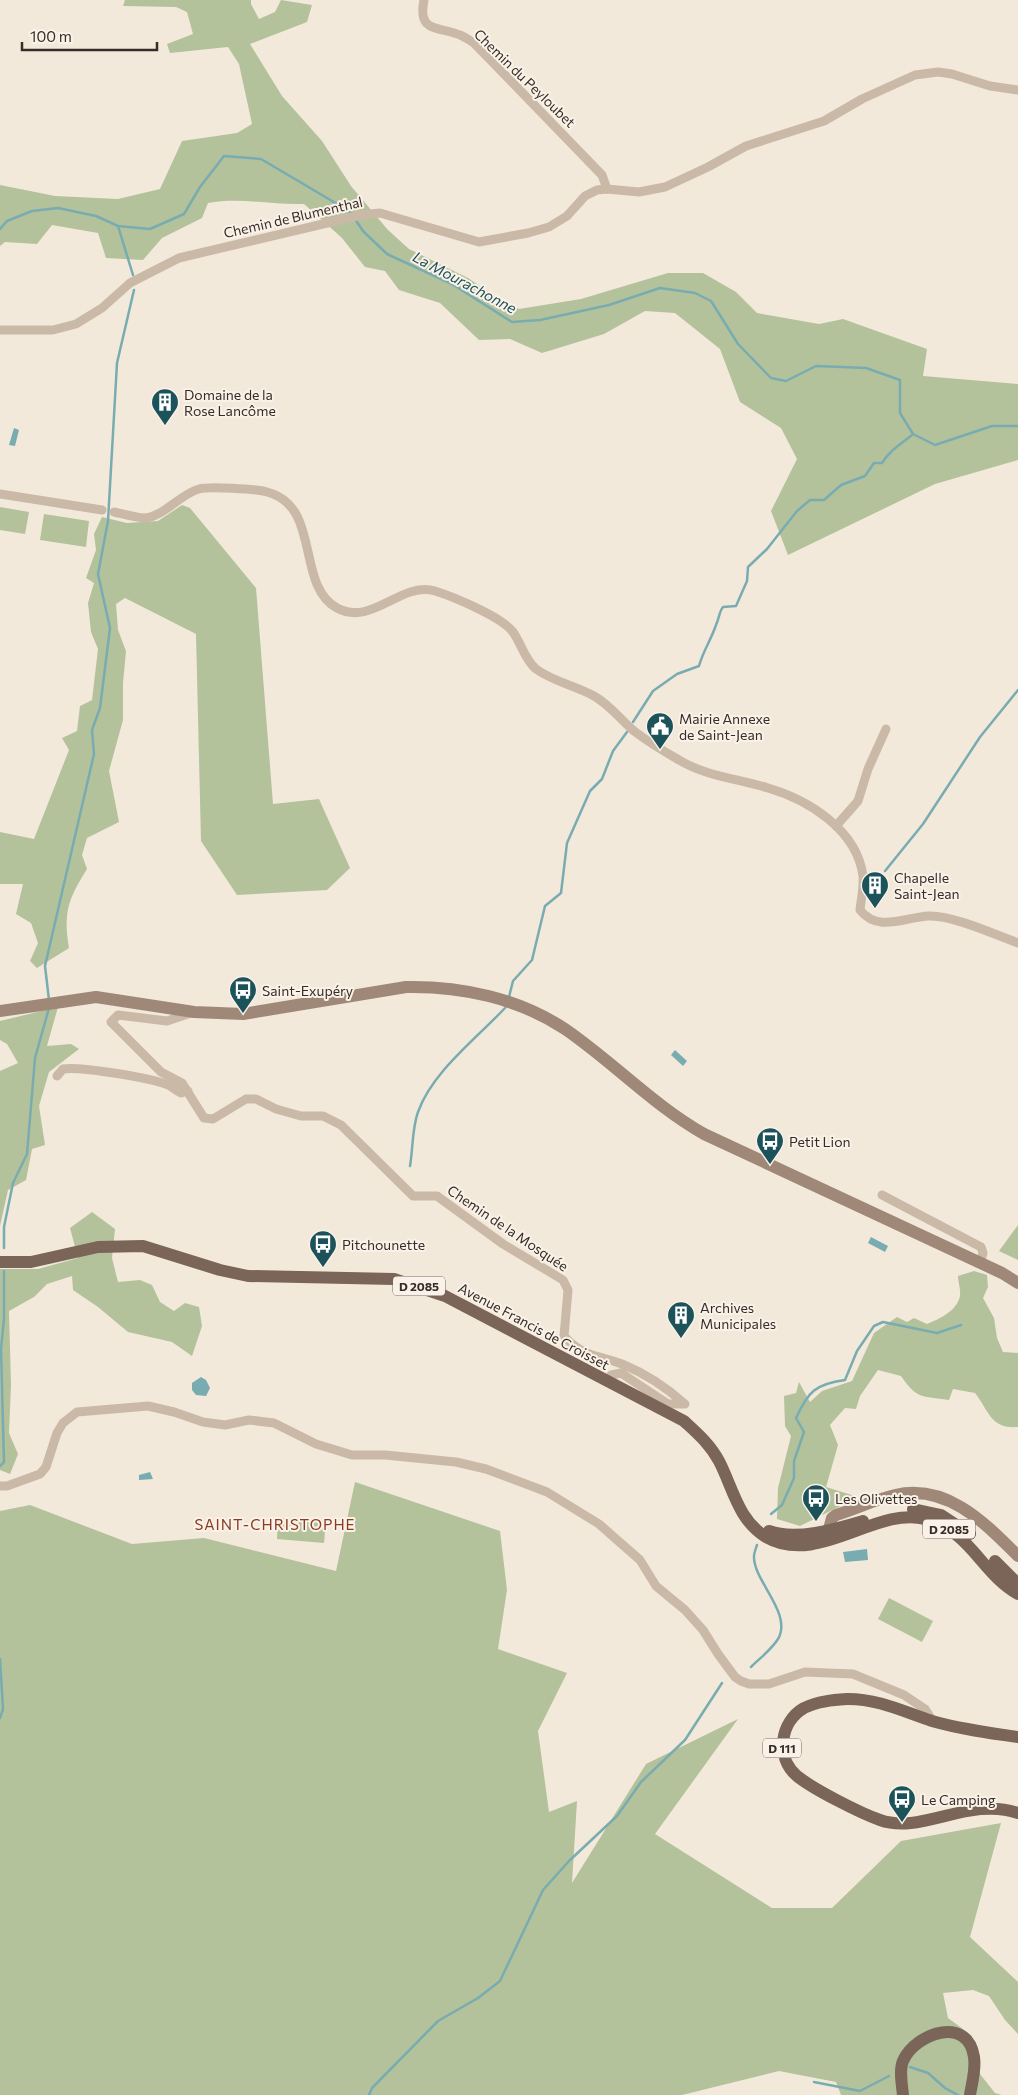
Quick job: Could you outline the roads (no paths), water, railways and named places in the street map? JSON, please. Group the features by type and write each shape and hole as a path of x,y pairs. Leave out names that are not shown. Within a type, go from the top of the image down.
{"main road":[{"path":"0,1012 96,998 194,1012 243,1014 406,987 430,986 481,994 505,1001 564,1028 661,1107 704,1134 980,1264 1018,1277"},
{"name":"Avenue Francis de Croisset","path":"0,1262 31,1262 98,1247 143,1246 220,1270 248,1276 394,1279 445,1296 684,1421 699,1434 718,1459 740,1509 755,1527 766,1536 777,1541 802,1545 829,1535"},
{"path":"1002,1273 1018,1283"},
{"path":"829,1535 832,1518 836,1515 895,1495 928,1495 966,1508 1018,1556"},
{"name":"D 2085","path":"829,1535 902,1510 932,1512 956,1523 969,1533 1001,1569 1018,1584"},
{"name":"D 2085","path":"755,1527 784,1534 829,1535 846,1534 908,1517 936,1522 960,1535 1001,1581 1018,1594"},
{"name":"D 111","path":"1018,1737 959,1728 882,1703 866,1700 823,1702 805,1708 792,1719 783,1736 785,1758 796,1776 868,1815 884,1821 912,1822 982,1808 1001,1808 1018,1813"},
{"path":"903,2095 902,2061 912,2046 929,2035 945,2031 960,2034 971,2046 974,2055 974,2069 970,2095"}],"street":[{"name":"Chemin du Peyloubet","path":"424,0 424,19 433,30 459,34 474,43 602,175 607,188"},
{"name":"Chemin de Blumenthal","path":"0,330 53,330 76,324 102,308 130,283 179,258 361,215 380,213 479,242 550,227 567,216 585,196 597,190 607,188 639,192 665,187 708,167 746,146 824,121 862,99 915,75 938,72 952,74 990,86 1018,90"},
{"path":"114,512 145,518 198,489 214,487 268,492 285,502 297,515 304,532 316,580 324,596 337,608 351,612 369,611 403,596 419,591 433,591 497,618 511,629 536,669 593,696 609,707 635,732 681,762 700,770 771,788 804,802 831,820 859,860 863,878 860,910 872,921 882,923 929,916 944,918 1018,943"},
{"path":"0,494 102,510"},
{"path":"836,826 858,801 868,769 886,729"},
{"name":"Chemin de la Mosquée","path":"194,1012 167,1021 118,1015 112,1022 161,1072 182,1084 204,1118 212,1119 246,1100 256,1099 276,1109 301,1116 323,1116 341,1125 413,1196 437,1196 503,1244 563,1280 568,1290 564,1336 571,1344 585,1354 623,1364 671,1391 684,1404 668,1404 621,1373 615,1374 607,1381"},
{"path":"57,1076 63,1069 87,1069 148,1079 168,1085 181,1094 188,1091"},
{"path":"882,1195 980,1247 982,1253 980,1264"},
{"path":"0,1486 7,1486 40,1474 46,1467 57,1434 63,1423 78,1412 148,1406 174,1412 203,1422 225,1425 249,1420 274,1423 316,1444 352,1455 385,1455 456,1462 486,1469 547,1492 599,1524 640,1560 656,1586 685,1610 704,1630 724,1662 741,1681 749,1684 769,1684 805,1672 853,1674 904,1695 925,1709 932,1720"}],"water":[{"path":"14,428 19,430 15,446 9,445"},
{"path":"675,1050 687,1061 683,1066 671,1055"},
{"path":"871,1237 888,1246 885,1252 868,1243"},
{"path":"201,1377 206,1380 210,1388 206,1396 196,1395 192,1390 192,1383"},
{"path":"150,1472 153,1479 139,1480 139,1475"},
{"path":"867,1549 868,1560 845,1562 843,1552"}],"waterway":[{"name":"La Mourachonne","path":"0,229 7,221 32,211 58,208 96,216 118,226 150,229 184,214 200,187 224,156 261,159 349,211 352,215"},
{"name":"La Mourachonne","path":"355,219 363,231 387,254 452,284 512,322 540,320 609,305 660,288 695,293 711,301 738,344 771,378 786,381 816,366 866,368 900,380 900,413 913,434 935,445 992,426 1018,426"},
{"path":"118,226 133,275"},
{"path":"49,1000 45,966 94,754 92,730 100,708 110,628 98,574 108,521 117,363 134,290"},
{"path":"633,722 653,691 677,674 699,666 723,607 736,606 747,581 748,567 767,549 797,511 810,500 824,500 841,485 865,476 874,463 882,463 892,451 912,435"},
{"path":"885,871 923,824 980,737 1018,690"},
{"path":"509,997 513,981 532,960 545,906 561,893 567,843 590,791 602,779 613,751 627,732"},
{"path":"4,1248 4,1227 13,1183 27,1154 35,1058 49,1008"},
{"path":"410,1166 415,1125 418,1112 425,1097 444,1069 505,1008"},
{"path":"0,1466 4,1462 1,1349 4,1319 4,1271"},
{"path":"771,1514 782,1505 794,1478 794,1461 804,1432 796,1418 800,1409 809,1396 819,1387 845,1380 857,1351 874,1326 883,1322 937,1333 961,1325"},
{"path":"751,1667 775,1643 781,1629 777,1608 755,1566 754,1555 757,1545"},
{"path":"0,1659 3,1709 0,1718"},
{"path":"369,2095 372,2088 438,2021 478,1998 500,1981 543,1890 569,1861 617,1816 641,1782 685,1740 722,1683"},
{"path":"910,2067 928,2073 945,2088 958,2095"},
{"path":"814,2082 860,2091 889,2076"}],"place":[{"name":"Domaine de la Rose Lancôme","path":"165,426"},
{"name":"Mairie Annexe de Saint-Jean","path":"660,750"},
{"name":"Chapelle Saint-Jean","path":"875,909"},
{"name":"Saint-Exupéry","path":"243,1014"},
{"name":"Petit Lion","path":"770,1165"},
{"name":"Pitchounette","path":"323,1268"},
{"name":"Archives Municipales","path":"681,1339"},
{"name":"Les Olivettes","path":"816,1522"},
{"name":"Le Camping","path":"902,1823"}],"district":[{"name":"SAINT-CHRISTOPHE","path":"275,1524"}]}
